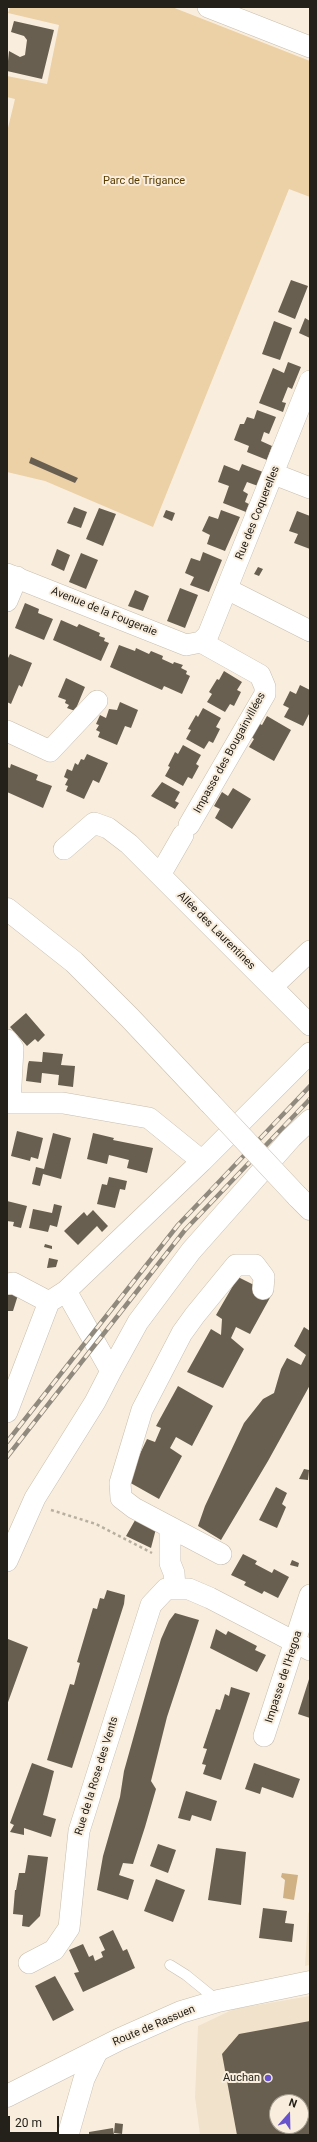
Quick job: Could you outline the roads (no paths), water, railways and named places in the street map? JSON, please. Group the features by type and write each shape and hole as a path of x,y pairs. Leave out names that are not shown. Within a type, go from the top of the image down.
{"main road":[{"path":"7,909 74,962 130,1018 304,1203"},
{"name":"Route de Rassuen","path":"7,2096 98,2050 181,2012 218,2001 310,1982"}],"street":[{"path":"208,7 310,47"},
{"name":"Rue des Coquerelles","path":"201,642 208,635 274,474 310,381"},
{"path":"274,474 310,488"},
{"path":"7,600 12,576"},
{"name":"Avenue de la Fougeraie","path":"12,576 186,645 201,642"},
{"path":"227,589 310,631"},
{"name":"Impasse des Bougainvillées","path":"160,875 265,694 265,687 260,676 201,642"},
{"path":"7,731 50,750 97,701"},
{"name":"Allée des Laurentines","path":"64,849 94,823 108,828 129,844 310,1025"},
{"path":"272,987 310,951"},
{"path":"7,1040 13,1048 8,1103 63,1103 149,1118 202,1161"},
{"path":"7,1412 49,1302 66,1291 202,1161 310,1053"},
{"path":"7,1562 35,1498 95,1402 138,1322 191,1251 291,1138 310,1120"},
{"path":"221,1554 134,1508 121,1498 120,1483 142,1410 182,1333 223,1278 236,1265 255,1265 264,1277 263,1289"},
{"path":"7,1284 13,1283 49,1302"},
{"path":"66,1291 111,1371"},
{"path":"170,1527 170,1563 174,1573 175,1588 189,1590 210,1598 303,1646"},
{"name":"Rue de la Rose des Vents","path":"29,1963 54,1950 69,1928 79,1831 151,1605 166,1589 175,1588"},
{"name":"Impasse de l'Hegoa","path":"264,1736 303,1646 310,1595"},
{"path":"68,2135 84,2079 98,2050"}],"lane":[{"path":"170,1965 218,2001"}],"railway":[{"path":"7,1442 178,1225 310,1086"},
{"path":"7,1457 185,1230 310,1099"}],"place":[{"name":"Auchan","path":"268,2078"}],"park label":[{"name":"Parc de Trigance","path":"144,181"}]}
